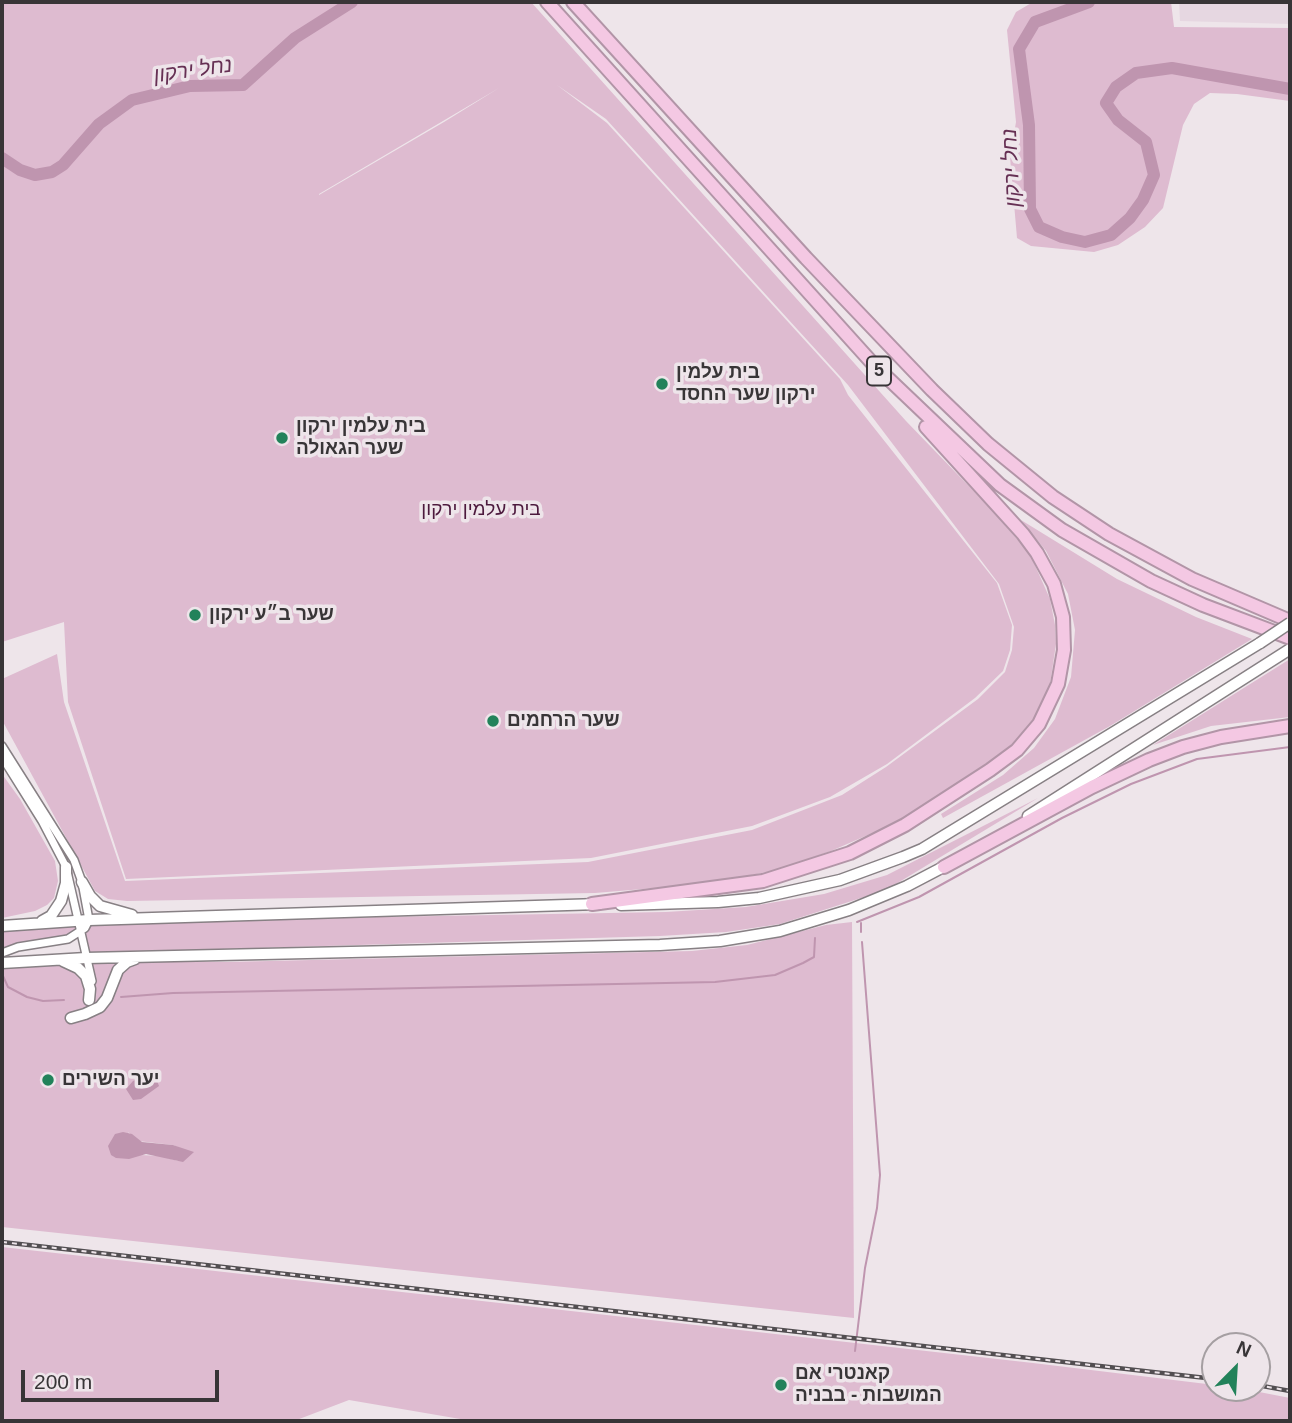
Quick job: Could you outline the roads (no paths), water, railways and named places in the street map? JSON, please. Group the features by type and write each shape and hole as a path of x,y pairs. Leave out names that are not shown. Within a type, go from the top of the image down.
{"highway":[{"name":"5","path":"547,2 873,365 981,468 1062,530 1151,581 1203,605 1290,638"},
{"name":"5","path":"573,2 806,258 932,390 988,444 1053,497 1109,534 1192,579 1288,620"},
{"path":"592,904 762,881 859,849 905,825 1005,760 1026,741 1046,713 1058,684 1064,650 1061,607 1048,572 1023,534 873,365"},
{"path":"944,867 1092,787 1149,760 1221,737 1290,726"}],"main road":[{"path":"2,926 84,920 739,901 821,886 922,849 1260,643 1288,620"},
{"path":"2,963 148,956 660,946 720,941 780,931 849,910 944,867 1290,649"},
{"path":"40,922 51,916 61,901 66,883 66,867"},
{"path":"82,882 90,896 100,905 135,916 153,918"},
{"path":"71,1018 100,1007 107,998 120,967 148,956"},
{"path":"52,960 69,963 82,971 88,982 89,1000"}],"street":[{"path":"2,746 74,860 82,882 82,931 93,982 89,1000 81,1011 71,1018"},
{"path":"2,757 42,821 66,867 84,920"},
{"path":"2,953 18,947 68,939 82,931"}],"waterway":[{"name":"נחל ירקון","path":"2,158 20,170 35,175 52,172 63,165 99,124 132,100 190,86 243,85 295,38 352,2"},
{"name":"נחל ירקון","path":"1089,2 1035,22 1019,49 1029,125 1030,209 1039,227 1062,237 1085,242 1111,235 1130,218 1143,200 1154,175 1146,142 1118,120 1106,103 1116,87 1136,73 1172,68 1290,89"},
{"path":"857,922 919,897 1062,818 1131,784 1197,759 1290,747"},
{"path":"861,923 861,932"},
{"path":"121,997 173,993 715,982 775,975 803,963 814,957 815,938"},
{"path":"855,1351 880,1175 862,942"},
{"path":"3,976 8,987 27,997 43,1001 64,1000"}],"railway":[{"path":"2,1242 1201,1377"},
{"path":"1271,1388 1290,1391"}],"place":[{"name":"בית עלמין ירקון שער החסד","path":"662,384"},
{"name":"בית עלמין ירקון שער הגאולה","path":"282,438"},
{"name":"שער ב״ע ירקון","path":"195,615"},
{"name":"שער הרחמים","path":"493,721"},
{"name":"יער השירים","path":"48,1080"},
{"name":"קאנטרי אם המושבות - בבניה","path":"781,1385"}],"park label":[{"name":"בית עלמין ירקון","path":"481,510"}]}
